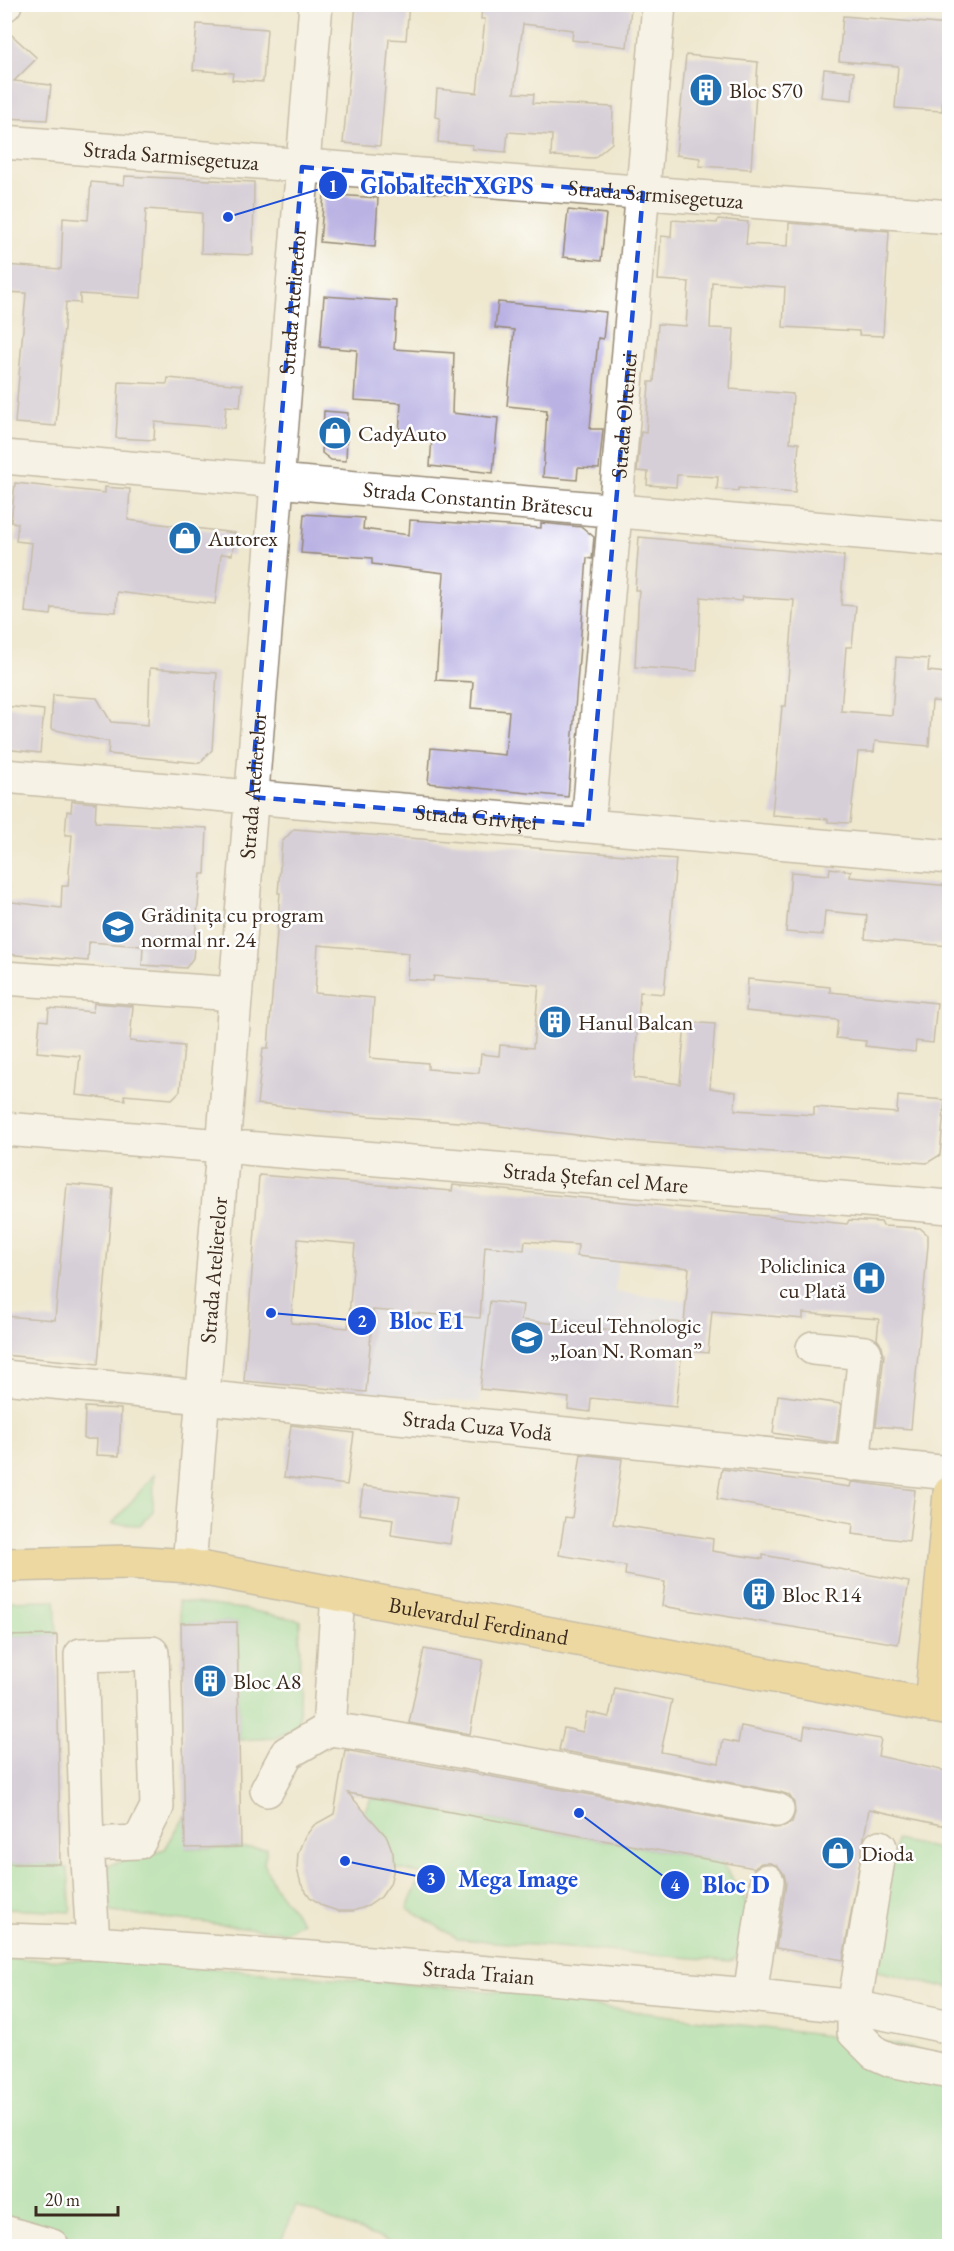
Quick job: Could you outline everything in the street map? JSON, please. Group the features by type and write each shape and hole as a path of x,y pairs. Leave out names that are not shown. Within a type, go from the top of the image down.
{"main road":[{"path":"940,1708 950,1493"},
{"name":"Bulevardul Ferdinand","path":"4,1565 129,1562 189,1566 940,1708"}],"street":[{"name":"Strada Atelierelor","path":"189,1566 202,1397 234,1147 235,994 316,4"},
{"name":"Strada Olteniei","path":"588,825 659,4"},
{"name":"Strada Sarmisegetuza","path":"4,142 950,217"},
{"name":"Strada Constantin Brătescu","path":"4,457 950,540"},
{"name":"Strada Griviței","path":"4,776 950,857"},
{"path":"4,978 235,994"},
{"name":"Strada Ștefan cel Mare","path":"4,1129 949,1207"},
{"path":"813,1348 865,1353 853,1464"},
{"name":"Strada Cuza Vodă","path":"4,1377 950,1473"},
{"path":"329,1729 338,1594"},
{"path":"87,1844 139,1842 157,1807 152,1653 81,1655 87,1844 93,1943"},
{"path":"267,1790 287,1753 329,1729 378,1736 777,1810"},
{"path":"880,1847 854,2020 875,2053 891,2060 950,2072"},
{"path":"750,1995 766,1881"},
{"name":"Strada Traian","path":"4,1940 93,1943 323,1959 750,1995 854,2020 950,2027"},
{"path":"4,2232 52,2247"}],"highlighted area":[{"path":"302,167 643,193 588,825 251,797"}],"shaded area":[{"name":"Grădinița cu program normal nr. 24","path":"93,888 147,893 142,965 88,961"},
{"name":"Liceul Tehnologic „Ioan N. Roman”","path":"485,1246 618,1260 615,1292 686,1301 676,1407 592,1398 590,1412 568,1409 568,1398 480,1389 479,1403 366,1392 375,1281 399,1312 479,1318"}],"green space":[{"path":"154,1475 153,1511 140,1525 112,1524"},
{"path":"55,1600 57,1635 5,1636 4,1601"},
{"path":"178,1601 243,1609 300,1620 299,1726 275,1738 239,1740 237,1622 181,1623"},
{"path":"371,1798 721,1862 746,1903 752,1926 750,1937 744,1951 730,1961 458,1939 407,1908 422,1874 394,1868 391,1850 385,1838 361,1817"},
{"path":"185,1815 186,1848 267,1848 264,1863 274,1886 302,1922 286,1932 111,1912 108,1865 165,1849"},
{"path":"896,1840 949,1851 949,1988 869,1969"},
{"path":"5,1864 60,1864 68,1869 71,1912 5,1909"},
{"path":"4,1958 141,1962 583,1999 584,2005 899,2045 949,2058 949,2246 401,2246 296,2206 279,2246 5,2246"}],"building":[{"path":"356,4 409,4 406,40 389,39 380,146 343,143"},
{"path":"482,4 603,4 631,8 627,47 572,40 573,30 523,24 514,93 534,94 533,103 613,107 612,143 594,158 551,156 552,135 508,132 506,152 472,149 473,145 438,142 440,118 435,117 437,89 477,93 485,19 481,19"},
{"path":"843,16 950,25 950,51 946,50 942,111 895,108 898,66 839,61"},
{"path":"197,24 267,29 263,82 232,80 233,73 193,70"},
{"path":"4,28 37,58 14,81 51,85 47,120 4,118"},
{"name":"Bloc S70","path":"686,55 758,62 751,169 699,166 700,158 676,155"},
{"path":"824,69 854,72 852,100 821,97"},
{"path":"125,176 254,182 253,255 201,253 202,213 146,209 141,298 80,294 80,303 66,302 56,426 15,423 26,293 4,292 4,265 61,269 63,218 88,220 91,182 124,185"},
{"path":"324,194 378,198 375,247 320,242"},
{"path":"568,210 606,214 601,261 563,257"},
{"path":"718,219 748,222 746,244 788,246 789,223 889,231 883,336 859,335 859,331 783,327 785,287 712,282 710,328 734,329 730,389 793,394 790,442 799,443 795,493 738,488 738,491 717,489 718,477 677,475 676,487 647,485 648,472 637,471 641,432 646,433 649,382 654,382 658,324 686,326 689,282 658,280 661,236 671,237 672,220 717,223"},
{"path":"324,296 397,301 394,349 454,353 452,413 498,418 493,473 430,466 432,437 399,434 401,403 354,400 357,350 320,347"},
{"path":"498,302 606,312 603,339 598,338 590,429 603,429 599,469 578,468 577,480 543,477 547,410 507,406 514,330 495,328"},
{"path":"168,378 242,385 240,407 226,406 224,428 155,422 154,440 116,438 119,382 167,384"},
{"name":"CadyAuto","path":"324,411 348,413 346,461 331,460 322,453"},
{"path":"15,483 105,493 105,487 130,489 128,520 235,533 232,555 221,554 215,604 117,592 116,612 52,608 51,615 25,612 32,543 16,541 18,523 11,522"},
{"path":"304,514 364,518 363,529 409,535 410,520 541,528 541,523 582,527 594,537 592,559 587,558 568,797 428,783 431,748 505,755 509,711 471,708 473,682 436,680 444,573 372,564 372,558 301,553"},
{"path":"639,537 844,556 841,605 856,606 852,647 846,647 841,711 892,715 896,657 929,659 928,671 947,673 945,702 932,701 929,746 875,741 874,752 858,752 850,823 772,815 782,706 786,706 794,600 742,597 741,601 701,597 697,671 635,667 639,590 635,590"},
{"path":"150,668 217,673 212,750 200,763 108,754 109,742 51,729 53,695 97,698 111,722 148,725"},
{"path":"4,706 44,710 40,753 4,749"},
{"path":"72,801 96,803 95,822 207,828 205,874 201,874 193,958 186,968 142,965 143,946 89,942 88,961 4,954 4,901 61,908 62,886 68,886 72,835 65,835 67,811 71,812"},
{"path":"294,829 676,859 664,994 640,992 634,1078 680,1084 685,1022 715,1024 710,1088 736,1092 735,1110 814,1115 814,1107 897,1113 898,1096 945,1100 940,1155 927,1163 732,1149 257,1104 263,1048 268,1048 282,842","holes":["318,945 409,953 407,979 433,981 434,976 539,985 533,1048 500,1045 499,1056 481,1054 479,1073 428,1069 428,1063 370,1058 374,998 315,993"]},
{"path":"830,868 851,871 850,877 950,886 950,946 865,939 867,915 825,911 823,935 786,932 791,872 829,875"},
{"path":"748,979 830,987 830,992 937,1003 933,1043 916,1041 915,1052 865,1046 866,1041 836,1038 838,1020 746,1011"},
{"path":"94,1003 133,1006 130,1041 184,1046 180,1091 172,1099 124,1095 125,1100 76,1095 80,1056 37,1052 40,1020 48,1021 49,1008 93,1012"},
{"path":"259,1175 452,1191 453,1185 847,1224 849,1220 881,1222 883,1226 920,1228 928,1235 911,1429 876,1426 884,1355 877,1339 879,1319 803,1313 803,1319 712,1311 708,1353 682,1350 676,1407 591,1398 590,1412 568,1409 569,1398 480,1389 490,1301 523,1305 521,1320 651,1334 652,1320 684,1323 689,1268 577,1256 578,1245 525,1241 524,1250 485,1246 480,1318 373,1310 366,1392 244,1381","holes":["298,1239 355,1244 348,1328 291,1323"]},
{"path":"67,1184 113,1188 98,1364 4,1355 4,1316 55,1320"},
{"path":"778,1395 841,1404 836,1443 773,1433"},
{"path":"85,1407 121,1409 119,1456 96,1455 97,1439 84,1439"},
{"path":"291,1425 354,1433 347,1485 284,1477"},
{"path":"581,1454 622,1459 613,1524 713,1539 712,1551 763,1559 763,1555 909,1582 898,1644 662,1606 665,1582 625,1575 626,1566 559,1555 565,1517 572,1518"},
{"path":"722,1469 850,1487 854,1482 915,1490 909,1541 852,1534 853,1523 717,1499"},
{"path":"363,1486 457,1498 450,1544 391,1535 393,1519 359,1514"},
{"name":"Bloc A8","path":"237,1622 241,1847 185,1848 181,1623"},
{"path":"57,1635 60,1864 4,1864 4,1636"},
{"path":"424,1649 483,1660 470,1734 409,1723"},
{"path":"615,1688 672,1700 661,1752 719,1763 723,1740 738,1743 741,1726 803,1738 805,1726 881,1739 878,1756 950,1772 950,1810 946,1826 869,1809 843,1960 776,1948 786,1883 784,1874 778,1866 770,1863 761,1863 754,1868 348,1793 387,1837 393,1853 394,1868 390,1884 381,1897 368,1906 353,1911 338,1911 323,1906 310,1897 301,1884 297,1869 298,1853 304,1838 314,1825 334,1814 345,1750 774,1828 784,1827 792,1822 795,1813 794,1803 789,1795 780,1792 559,1750 564,1728 583,1732 587,1712 609,1717"}],"place":[{"name":"Bloc S70","path":"706,90"},
{"name":"Globaltech XGPS","path":"228,217"},
{"name":"CadyAuto","path":"335,433"},
{"name":"Autorex","path":"185,538"},
{"name":"Grădinița cu program normal nr. 24","path":"118,927"},
{"name":"Hanul Balcan","path":"555,1022"},
{"name":"Policlinica cu Plată","path":"869,1278"},
{"name":"Bloc E1","path":"271,1313"},
{"name":"Liceul Tehnologic „Ioan N. Roman”","path":"527,1338"},
{"name":"Bloc R14","path":"759,1594"},
{"name":"Bloc A8","path":"210,1681"},
{"name":"Bloc D","path":"579,1813"},
{"name":"Dioda","path":"838,1853"},
{"name":"Mega Image","path":"345,1861"}]}
